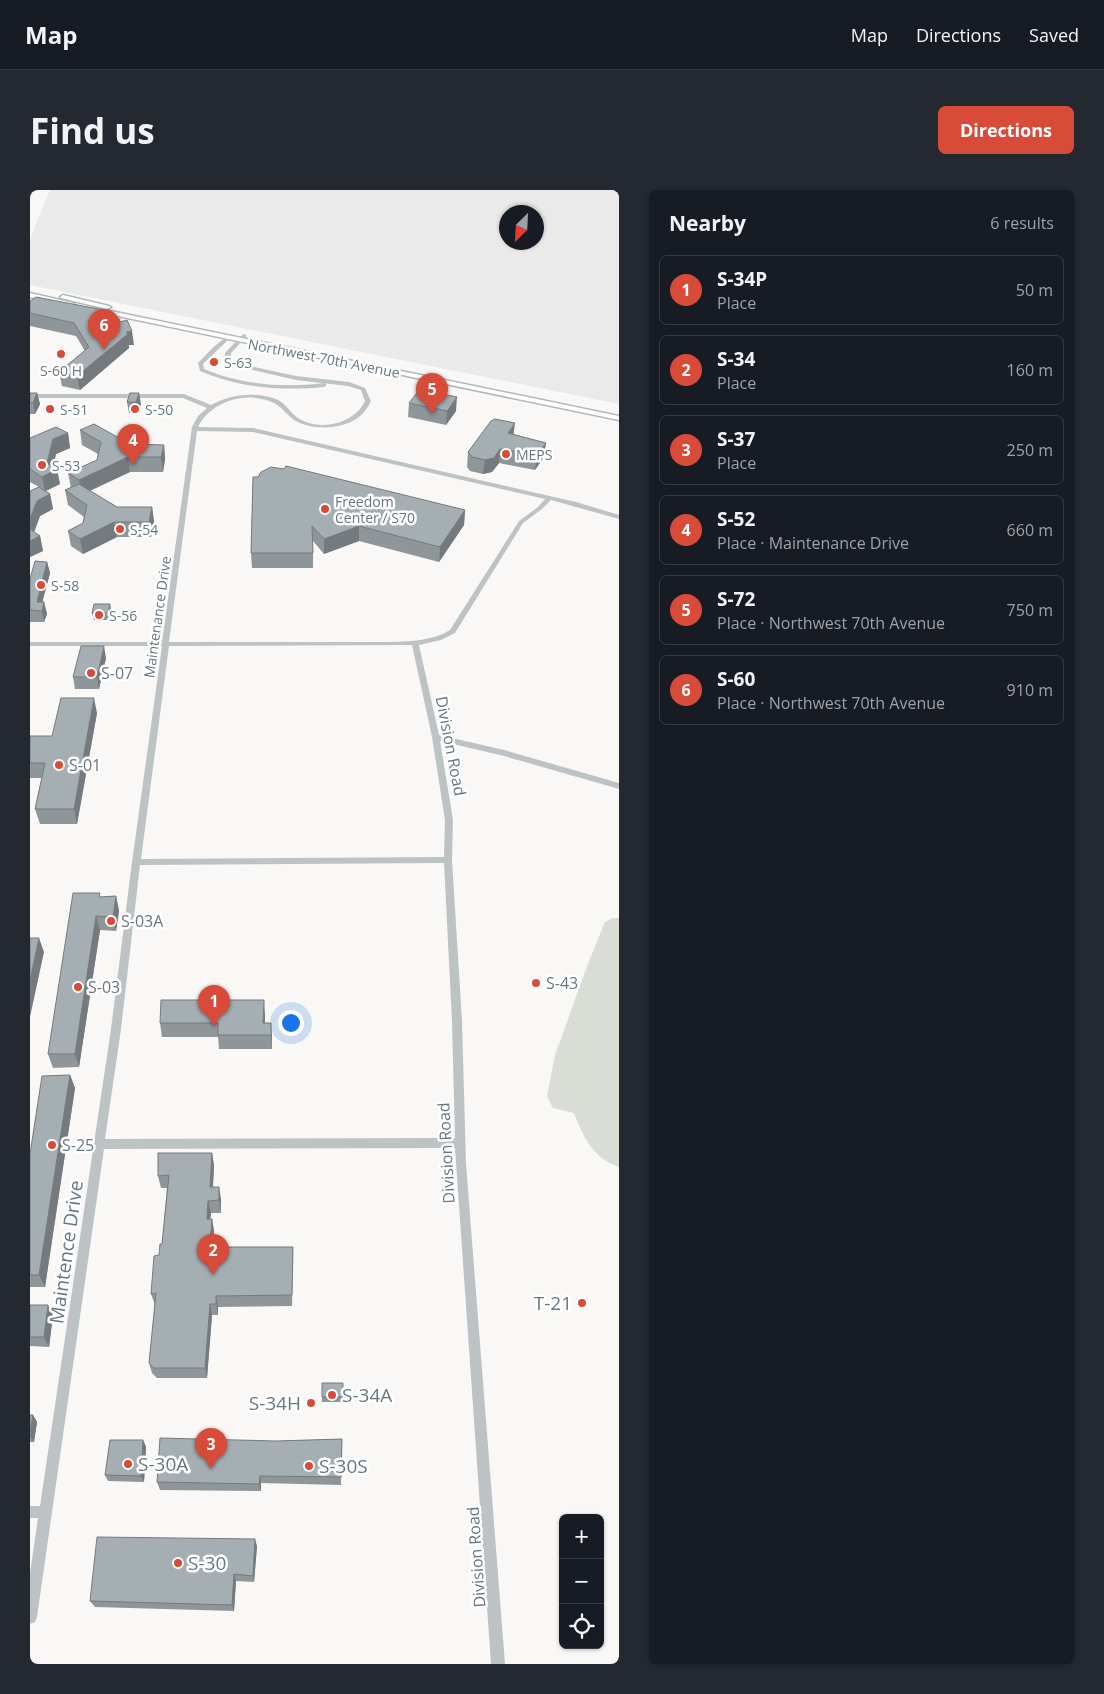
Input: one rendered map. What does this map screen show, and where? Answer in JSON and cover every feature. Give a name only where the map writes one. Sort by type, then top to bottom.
[{"type":"main road","name":"Northwest 70th Avenue","points":[[30,290],[242,339],[619,418]]},
{"type":"main road","name":"Northwest 70th Avenue","points":[[30,295],[228,338],[242,339],[619,412]]},
{"type":"street","points":[[228,338],[200,364],[202,370],[239,381],[283,388],[337,382]]},
{"type":"street","points":[[30,396],[184,396],[210,407],[236,398],[261,397],[282,405],[302,422],[332,425],[357,417],[367,406],[366,393],[349,384],[296,378],[234,364],[228,357],[228,353],[242,339]]},
{"type":"street","name":"Maintenance Drive","points":[[136,862],[195,428],[198,418],[210,407]]},
{"type":"street","points":[[195,428],[253,430],[596,509],[619,517]]},
{"type":"street","points":[[30,644],[415,643],[434,641],[453,632],[521,522],[540,508],[549,498]]},
{"type":"street","name":"Division Road","points":[[415,643],[436,737],[449,820],[448,860],[467,1264],[484,1462],[498,1664]]},
{"type":"street","points":[[436,737],[504,753],[619,786]]},
{"type":"street","points":[[136,862],[448,860]]},
{"type":"street","name":"Maintence Drive","points":[[30,1617],[116,1029],[136,862]]},
{"type":"street","points":[[99,1144],[460,1143]]},
{"type":"street","points":[[30,1512],[44,1512]]},
{"type":"shaded area","points":[[50,190],[619,190],[619,404],[30,285],[30,239]]},
{"type":"shaded area","points":[[613,918],[619,918],[619,1167],[603,1159],[590,1146],[574,1113],[553,1108],[547,1096],[555,1055],[589,961],[605,922]]},
{"type":"building","points":[[36,297],[109,311],[115,320],[119,319],[120,322],[127,320],[132,331],[126,332],[128,334],[77,376],[59,372],[89,347],[74,323],[30,313],[30,301]]},
{"type":"building","points":[[420,389],[457,397],[447,411],[409,403]]},
{"type":"building","points":[[30,393],[37,393],[33,403],[30,403]]},
{"type":"building","points":[[130,393],[139,393],[136,402],[127,402]]},
{"type":"building","points":[[495,419],[515,423],[508,433],[546,443],[537,455],[500,449],[494,458],[485,460],[472,457],[468,452],[491,421]]},
{"type":"building","points":[[94,424],[130,444],[164,445],[161,457],[128,457],[79,480],[68,473],[97,460],[101,442],[80,430]]},
{"type":"building","points":[[56,427],[68,433],[53,439],[47,463],[57,469],[42,477],[30,469],[30,438]]},
{"type":"building","name":"Freedom Center / S70","points":[[286,466],[465,510],[440,547],[359,526],[324,539],[312,526],[313,553],[251,553],[253,477],[258,477],[261,472],[271,467],[284,469]]},
{"type":"building","points":[[79,484],[117,507],[152,507],[149,522],[114,522],[80,539],[68,531],[83,523],[87,505],[65,490]]},
{"type":"building","points":[[39,487],[50,494],[37,501],[30,519],[30,491]]},
{"type":"building","points":[[30,529],[40,536],[30,541]]},
{"type":"building","points":[[35,561],[47,562],[37,602],[44,602],[42,611],[30,610],[30,579]]},
{"type":"building","points":[[94,604],[110,604],[108,613],[92,613]]},
{"type":"building","points":[[81,646],[104,646],[97,677],[73,677]]},
{"type":"building","name":"S-01","points":[[61,698],[94,698],[74,809],[35,809],[45,763],[30,763],[30,736],[52,736]]},
{"type":"building","name":"S-03","points":[[73,893],[100,893],[99,897],[116,896],[113,917],[96,916],[75,1054],[48,1054]]},
{"type":"building","points":[[30,938],[39,938],[30,980]]},
{"type":"building","points":[[161,1000],[264,1000],[263,1023],[271,1023],[271,1035],[218,1035],[218,1023],[160,1023]]},
{"type":"building","name":"S-25","points":[[70,1075],[39,1275],[30,1275],[30,1154],[42,1076]]},
{"type":"building","points":[[158,1153],[212,1153],[210,1187],[219,1187],[219,1200],[208,1201],[207,1219],[212,1219],[210,1243],[218,1243],[218,1247],[293,1247],[292,1295],[216,1296],[216,1304],[210,1304],[205,1368],[154,1368],[149,1363],[156,1293],[151,1294],[154,1256],[159,1255],[160,1244],[162,1244],[169,1175],[158,1176]]},
{"type":"building","points":[[30,1305],[48,1305],[44,1337],[30,1337]]},
{"type":"building","name":"S-34A","points":[[322,1383],[343,1383],[343,1397],[322,1397]]},
{"type":"building","points":[[30,1415],[33,1415],[30,1433]]},
{"type":"building","points":[[160,1438],[276,1441],[342,1439],[341,1477],[260,1476],[259,1484],[157,1482]]},
{"type":"building","name":"S-30A","points":[[110,1440],[143,1440],[141,1476],[105,1475]]},
{"type":"building","name":"S-30","points":[[97,1537],[255,1539],[253,1576],[234,1574],[232,1605],[90,1601]]},
{"type":"place","name":"S-60","points":[[104,350]]},
{"type":"place","name":"S-60 H","points":[[61,354]]},
{"type":"place","name":"S-63","points":[[214,362]]},
{"type":"place","name":"S-51","points":[[50,409]]},
{"type":"place","name":"S-50","points":[[135,409]]},
{"type":"place","name":"S-72","points":[[432,414]]},
{"type":"place","name":"MEPS","points":[[506,454]]},
{"type":"place","name":"S-53","points":[[42,465]]},
{"type":"place","name":"S-52","points":[[133,465]]},
{"type":"place","name":"Freedom Center / S70","points":[[325,509]]},
{"type":"place","name":"S-54","points":[[120,529]]},
{"type":"place","name":"S-58","points":[[41,585]]},
{"type":"place","name":"S-56","points":[[99,615]]},
{"type":"place","name":"S-07","points":[[91,673]]},
{"type":"place","name":"S-01","points":[[59,765]]},
{"type":"place","name":"S-03A","points":[[111,921]]},
{"type":"place","name":"S-43","points":[[536,983]]},
{"type":"place","name":"S-03","points":[[78,987]]},
{"type":"place","name":"S-34P","points":[[214,1026]]},
{"type":"place","name":"S-25","points":[[52,1145]]},
{"type":"place","name":"S-34","points":[[213,1275]]},
{"type":"place","name":"T-21","points":[[582,1303]]},
{"type":"place","name":"S-34A","points":[[332,1395]]},
{"type":"place","name":"S-34H","points":[[311,1403]]},
{"type":"place","name":"S-30A","points":[[128,1464]]},
{"type":"place","name":"S-30S","points":[[309,1466]]},
{"type":"place","name":"S-37","points":[[211,1469]]},
{"type":"place","name":"S-30","points":[[178,1563]]}]
